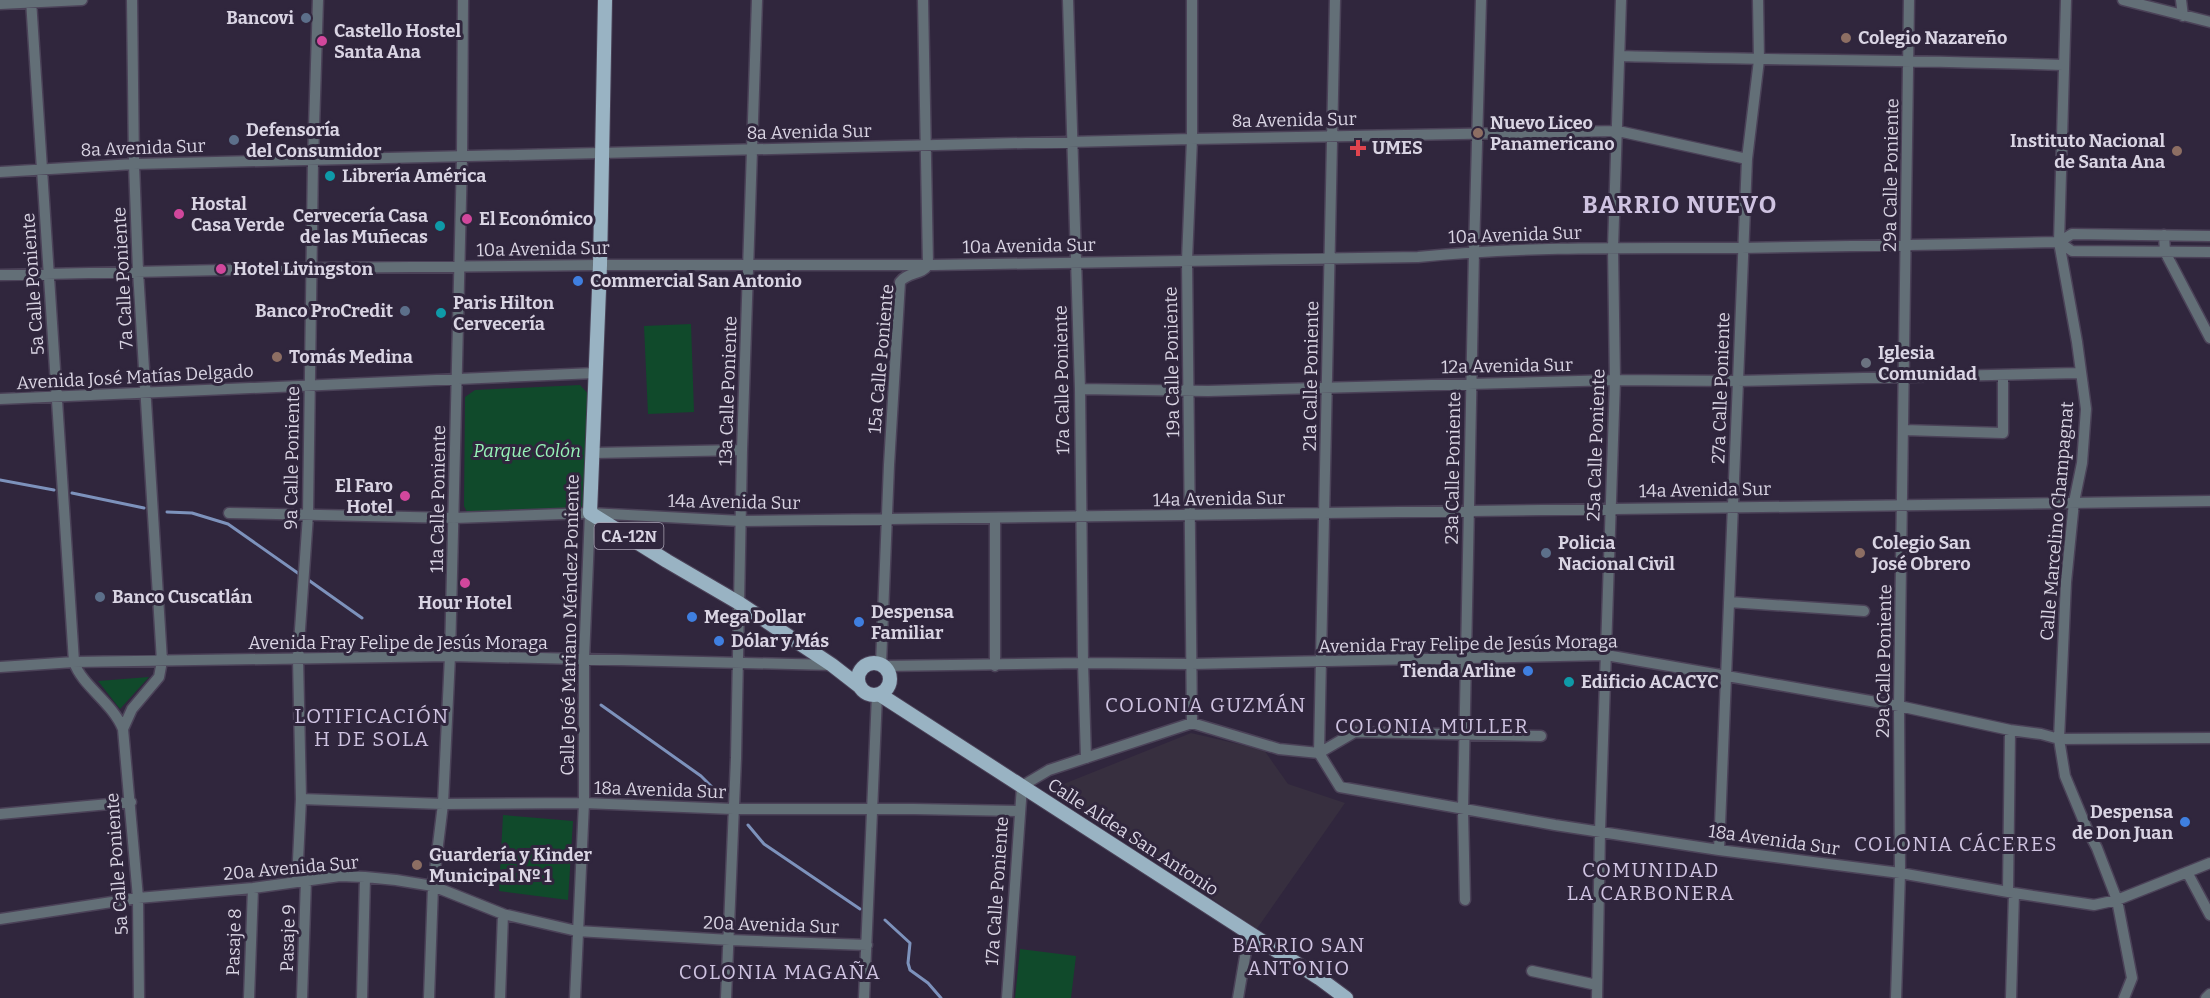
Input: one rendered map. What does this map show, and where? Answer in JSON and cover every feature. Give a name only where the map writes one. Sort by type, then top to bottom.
[{"type":"main road","name":"Calle José Mariano Méndez Poniente","points":[[590,513],[600,265],[605,0]]},
{"type":"main road","name":"CA-12N","points":[[590,513],[739,603]]},
{"type":"main road","points":[[739,603],[832,665],[859,686]]},
{"type":"main road","points":[[832,665],[866,664],[885,679]]},
{"type":"main road","points":[[859,686],[859,671],[866,664]]},
{"type":"main road","name":"Calle Aldea San Antonio","points":[[859,686],[866,693],[885,679],[899,707],[1319,978],[1346,998]]},
{"type":"street","points":[[0,4],[82,0]]},
{"type":"street","name":"7a Calle Poniente","points":[[132,0],[138,271],[162,661]]},
{"type":"street","name":"9a Calle Poniente","points":[[302,881],[298,658],[308,515],[313,160],[318,0]]},
{"type":"street","name":"11a Calle Poniente","points":[[429,998],[433,886],[442,804],[450,656],[462,157],[463,0]]},
{"type":"street","name":"13a Calle Poniente","points":[[726,998],[730,940],[742,450],[757,0]]},
{"type":"street","points":[[922,0],[928,265]]},
{"type":"street","name":"17a Calle Poniente","points":[[1068,0],[1080,389],[1086,758]]},
{"type":"street","name":"19a Calle Poniente","points":[[1192,0],[1192,139],[1187,260],[1192,723]]},
{"type":"street","name":"21a Calle Poniente","points":[[1319,753],[1335,0]]},
{"type":"street","name":"23a Calle Poniente","points":[[1465,900],[1463,810],[1481,0]]},
{"type":"street","name":"25a Calle Poniente","points":[[1597,998],[1600,831],[1615,380],[1613,248],[1621,56],[1621,0]]},
{"type":"street","name":"27a Calle Poniente","points":[[1719,850],[1747,159],[1759,60],[1758,0]]},
{"type":"street","name":"29a Calle Poniente","points":[[1896,998],[1900,873],[1899,706],[1909,0]]},
{"type":"street","name":"Calle Marcelino Champagnat","points":[[2066,0],[2059,242],[2077,342],[2079,373],[2085,394],[2086,423],[2082,463],[2074,502],[2066,582],[2059,739],[2068,784],[2097,848],[2117,900],[2132,978],[2124,998]]},
{"type":"street","points":[[2124,0],[2210,22]]},
{"type":"street","points":[[2181,0],[2183,16]]},
{"type":"street","name":"5a Calle Poniente","points":[[31,1],[74,662],[77,672],[113,710],[123,729],[138,898],[139,998]]},
{"type":"street","points":[[1621,56],[1759,60],[1909,60],[2063,65]]},
{"type":"street","name":"8a Avenida Sur","points":[[0,172],[134,164],[1618,131],[1747,159]]},
{"type":"street","points":[[2210,236],[2072,234],[2059,242],[2072,252],[2210,252]]},
{"type":"street","points":[[2164,235],[2165,252],[2210,338]]},
{"type":"street","name":"10a Avenida Sur","points":[[0,275],[313,268],[928,265],[1418,257],[1474,251],[1613,248],[2059,242]]},
{"type":"street","name":"15a Calle Poniente","points":[[864,998],[871,809],[885,679],[888,519],[900,282],[904,276],[925,270],[928,265]]},
{"type":"street","name":"Avenida José Matías Delgado","points":[[0,399],[595,373]]},
{"type":"street","name":"12a Avenida Sur","points":[[1080,389],[1327,388],[1615,380],[1737,381],[2079,373]]},
{"type":"street","points":[[1904,430],[2003,433],[2003,375]]},
{"type":"street","points":[[593,453],[742,450]]},
{"type":"street","name":"14a Avenida Sur","points":[[229,513],[454,518],[590,513],[741,522],[2074,502],[2210,497]]},
{"type":"street","name":"Calle José Mariano Méndez Poniente","points":[[575,998],[584,803],[584,659],[590,513]]},
{"type":"street","points":[[995,518],[996,666]]},
{"type":"street","points":[[1729,602],[1864,611]]},
{"type":"street","name":"Avenida Fray Felipe de Jesús Moraga","points":[[885,679],[996,666],[1083,663],[1191,664],[1606,655],[1899,706],[2059,739],[2210,738]]},
{"type":"street","name":"Avenida Fray Felipe de Jesús Moraga","points":[[0,667],[74,662],[450,656],[832,665]]},
{"type":"street","points":[[123,729],[132,709],[159,677],[162,661]]},
{"type":"street","points":[[1022,786],[1049,770],[1192,723],[1279,749],[1319,753],[1355,732],[1541,736]]},
{"type":"street","points":[[2010,730],[2011,998]]},
{"type":"street","name":"18a Avenida Sur","points":[[1319,753],[1340,787],[1463,810],[1719,850],[1900,873],[2094,905],[2117,900],[2210,863]]},
{"type":"street","name":"17a Calle Poniente","points":[[1007,998],[1022,786]]},
{"type":"street","name":"18a Avenida Sur","points":[[301,799],[442,804],[584,803],[733,809],[1019,811]]},
{"type":"street","points":[[0,814],[131,802]]},
{"type":"street","points":[[2187,872],[2210,915]]},
{"type":"street","name":"20a Avenida Sur","points":[[0,919],[138,898],[253,888],[340,876],[396,880],[433,886],[503,914],[577,931],[867,945]]},
{"type":"street","points":[[362,998],[365,877]]},
{"type":"street","name":"Pasaje 9","points":[[302,881],[302,998]]},
{"type":"street","name":"Pasaje 8","points":[[249,998],[253,888]]},
{"type":"street","points":[[500,998],[503,914]]},
{"type":"street","points":[[1238,998],[1249,933]]},
{"type":"street","points":[[1532,972],[1597,985]]},
{"type":"street","points":[[2206,998],[2210,994]]},
{"type":"shaded area","points":[[1191,733],[1264,750],[1288,784],[1345,803],[1256,930],[1056,787]]},
{"type":"green space","points":[[691,324],[694,412],[648,414],[644,326]]},
{"type":"green space","name":"Parque Colón","points":[[580,385],[591,397],[588,507],[579,514],[468,514],[464,506],[465,397],[475,390]]},
{"type":"green space","points":[[149,677],[120,709],[98,681]]},
{"type":"green space","points":[[503,815],[573,821],[568,900],[499,891]]},
{"type":"green space","points":[[1020,949],[1076,956],[1071,998],[1015,998]]},
{"type":"waterway","points":[[0,480],[54,490]]},
{"type":"waterway","points":[[72,493],[144,508]]},
{"type":"waterway","points":[[167,512],[192,513],[228,524],[302,576]]},
{"type":"waterway","points":[[307,579],[362,618]]},
{"type":"waterway","points":[[601,705],[701,776],[724,799]]},
{"type":"waterway","points":[[748,825],[764,844],[860,909]]},
{"type":"waterway","points":[[885,920],[910,943],[908,963],[910,970],[928,983],[941,998]]},
{"type":"place","name":"Bancovi","points":[[306,18]]},
{"type":"place","name":"Colegio Nazareño","points":[[1846,38]]},
{"type":"place","name":"Castello Hostel Santa Ana","points":[[322,41]]},
{"type":"place","name":"Nuevo Liceo Panamericano","points":[[1478,133]]},
{"type":"place","name":"Defensoría del Consumidor","points":[[234,140]]},
{"type":"place","name":"UMES","points":[[1358,148]]},
{"type":"place","name":"Instituto Nacional de Santa Ana","points":[[2177,151]]},
{"type":"place","name":"Librería América","points":[[330,176]]},
{"type":"place","name":"Hostal Casa Verde","points":[[179,214]]},
{"type":"place","name":"El Económico","points":[[467,219]]},
{"type":"place","name":"Cervecería Casa de las Muñecas","points":[[440,226]]},
{"type":"place","name":"Hotel Livingston","points":[[221,269]]},
{"type":"place","name":"Commercial San Antonio","points":[[578,281]]},
{"type":"place","name":"Banco ProCredit","points":[[405,311]]},
{"type":"place","name":"Paris Hilton Cervecería","points":[[441,313]]},
{"type":"place","name":"Tomás Medina","points":[[277,357]]},
{"type":"place","name":"Iglesia Comunidad","points":[[1866,363]]},
{"type":"place","name":"El Faro Hotel","points":[[405,496]]},
{"type":"place","name":"Policia Nacional Civil","points":[[1546,553]]},
{"type":"place","name":"Colegio San José Obrero","points":[[1860,553]]},
{"type":"place","name":"Hour Hotel","points":[[465,583]]},
{"type":"place","name":"Banco Cuscatlán","points":[[100,597]]},
{"type":"place","name":"Mega Dollar","points":[[692,617]]},
{"type":"place","name":"Despensa Familiar","points":[[859,622]]},
{"type":"place","name":"Dólar y Más","points":[[719,641]]},
{"type":"place","name":"Tienda Arline","points":[[1528,671]]},
{"type":"place","name":"Edificio ACACYC","points":[[1569,682]]},
{"type":"place","name":"Despensa de Don Juan","points":[[2185,822]]},
{"type":"place","name":"Guardería y Kinder Municipal Nº 1","points":[[417,865]]},
{"type":"district","name":"BARRIO NUEVO","points":[[1680,205]]},
{"type":"district","name":"COLONIA GUZMÁN","points":[[1206,705]]},
{"type":"district","name":"COLONIA MULLER","points":[[1432,726]]},
{"type":"district","name":"LOTIFICACIÓN H DE SOLA","points":[[372,728]]},
{"type":"district","name":"COLONIA CÁCERES","points":[[1956,844]]},
{"type":"district","name":"COMUNIDAD LA CARBONERA","points":[[1651,882]]},
{"type":"district","name":"BARRIO SAN ANTONIO","points":[[1299,956]]},
{"type":"district","name":"COLONIA MAGAÑA","points":[[780,972]]}]
